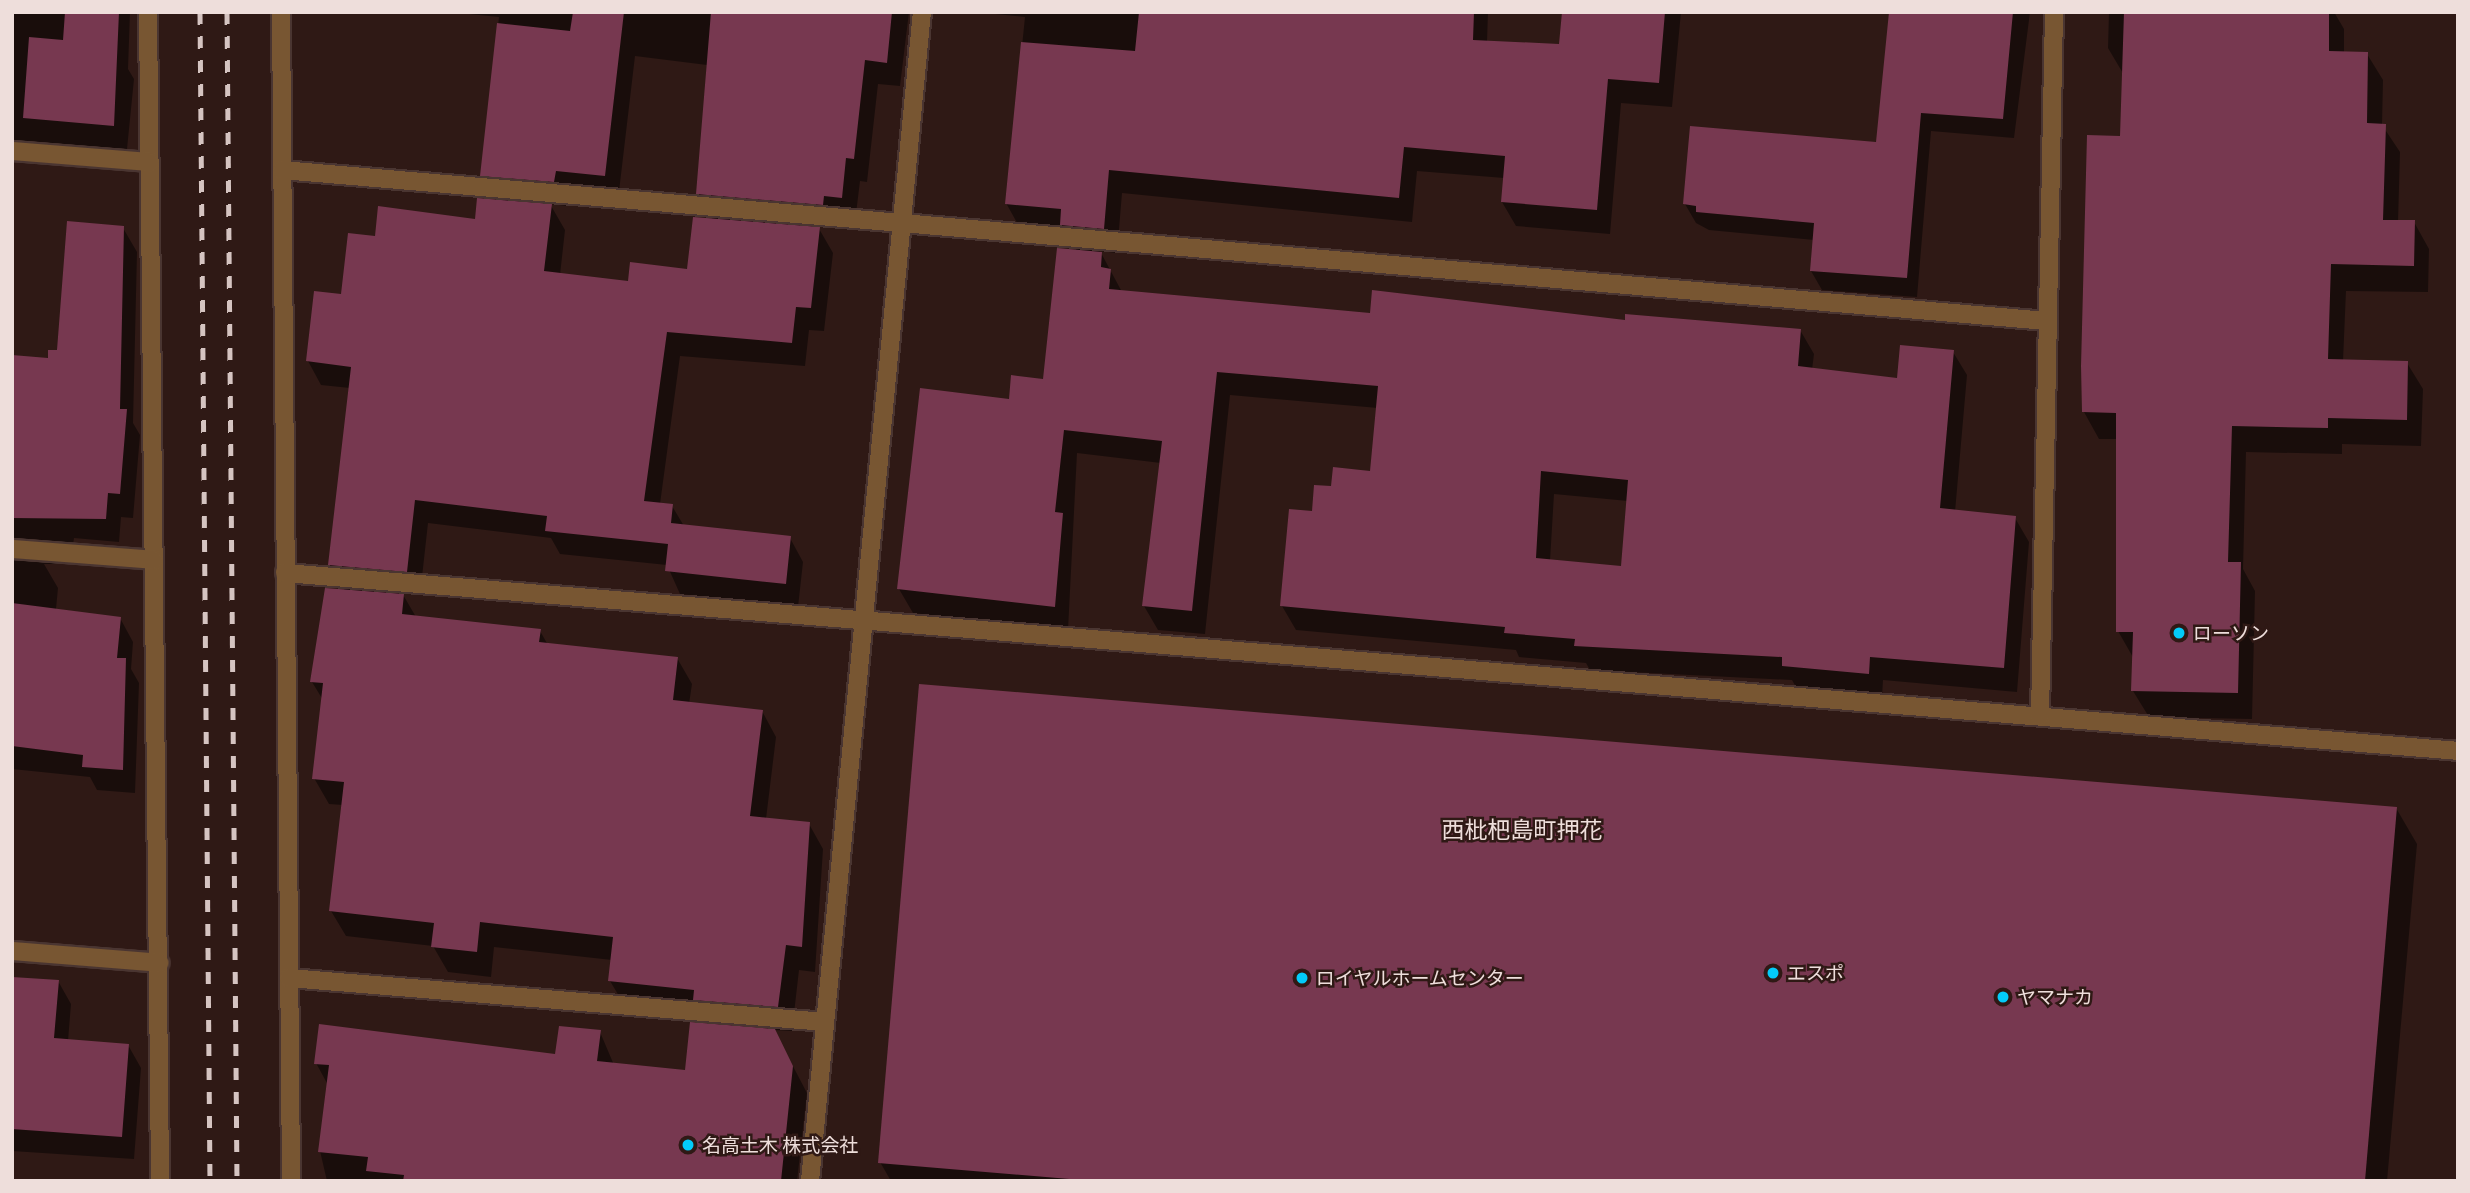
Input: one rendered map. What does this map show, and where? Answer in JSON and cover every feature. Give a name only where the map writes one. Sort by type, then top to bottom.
[{"type":"street","points":[[148,12],[160,963],[160,1181]]},
{"type":"street","points":[[281,12],[290,1181]]},
{"type":"street","points":[[810,1181],[922,12]]},
{"type":"street","points":[[2040,716],[2054,12]]},
{"type":"street","points":[[12,151],[150,162]]},
{"type":"street","points":[[282,170],[2048,321]]},
{"type":"street","points":[[12,549],[154,560]]},
{"type":"street","points":[[285,572],[2458,751]]},
{"type":"street","points":[[12,951],[160,963]]},
{"type":"street","points":[[289,978],[825,1023]]},
{"type":"building","points":[[65,12],[119,12],[114,126],[23,118],[29,37],[63,40]]},
{"type":"building","points":[[573,12],[624,12],[605,176],[556,171],[554,182],[480,176],[497,23],[570,31]]},
{"type":"building","points":[[711,12],[892,12],[887,63],[865,60],[854,159],[846,158],[842,198],[824,196],[823,205],[696,194]]},
{"type":"building","points":[[1139,12],[1474,12],[1473,40],[1559,44],[1562,12],[1665,12],[1659,83],[1608,79],[1597,210],[1501,202],[1505,156],[1404,147],[1399,198],[1109,170],[1104,229],[1060,225],[1061,209],[1005,204],[1021,42],[1135,51]]},
{"type":"building","points":[[1889,12],[2013,12],[2003,119],[1921,113],[1907,278],[1810,271],[1814,223],[1696,212],[1696,206],[1683,204],[1690,126],[1876,142]]},
{"type":"building","points":[[2124,12],[2329,12],[2329,51],[2368,52],[2367,123],[2386,124],[2383,220],[2415,220],[2414,266],[2331,264],[2328,359],[2408,361],[2407,420],[2328,418],[2328,428],[2232,426],[2228,562],[2241,562],[2238,693],[2131,691],[2133,632],[2116,632],[2116,413],[2082,412],[2081,366],[2087,135],[2120,136]]},
{"type":"building","points":[[477,198],[552,204],[544,271],[628,281],[630,262],[687,269],[693,217],[820,227],[811,308],[796,307],[792,343],[667,332],[644,501],[673,504],[671,523],[791,536],[786,584],[665,571],[668,544],[545,531],[547,516],[415,500],[407,572],[328,565],[351,367],[306,361],[314,291],[341,294],[348,233],[375,236],[378,206],[475,219]]},
{"type":"building","points":[[67,221],[124,226],[120,409],[127,409],[120,494],[108,493],[106,519],[12,518],[12,355],[48,358],[48,350],[57,350]]},
{"type":"building","points":[[1057,248],[1102,252],[1101,267],[1111,269],[1109,289],[1370,313],[1372,290],[1625,320],[1625,314],[1801,329],[1798,366],[1897,378],[1900,345],[1954,350],[1940,508],[2016,516],[2004,668],[1870,657],[1869,674],[1782,666],[1782,657],[1574,646],[1575,639],[1504,633],[1505,627],[1280,606],[1289,509],[1312,511],[1314,485],[1331,486],[1333,467],[1370,471],[1378,386],[1217,372],[1192,611],[1142,606],[1162,441],[1064,430],[1055,512],[1063,513],[1055,607],[897,589],[920,388],[1009,399],[1011,375],[1043,379]],"holes":[[[1541,471],[1628,480],[1621,566],[1536,558]]]},
{"type":"building","points":[[325,588],[404,594],[402,614],[541,629],[539,642],[678,657],[673,700],[763,710],[750,816],[810,822],[802,947],[786,945],[778,1007],[693,1000],[694,990],[608,981],[613,937],[480,922],[477,952],[431,947],[434,923],[329,911],[344,782],[312,779],[323,683],[310,682]]},
{"type":"building","points":[[12,603],[121,617],[117,658],[126,658],[123,770],[82,767],[83,755],[12,746]]},
{"type":"building","points":[[919,684],[2397,807],[2365,1181],[1093,1181],[878,1163]]},
{"type":"building","points":[[12,977],[59,980],[54,1038],[129,1044],[122,1137],[12,1129]]},
{"type":"building","points":[[690,1022],[775,1029],[793,1066],[781,1181],[403,1181],[404,1175],[366,1171],[368,1157],[318,1152],[329,1065],[314,1064],[319,1024],[555,1054],[559,1026],[601,1030],[597,1061],[685,1070]]},
{"type":"railway","points":[[200,12],[210,1181]]},
{"type":"railway","points":[[227,12],[237,1181]]},
{"type":"place","name":"ローソン","points":[[2179,633]]},
{"type":"place","name":"エスポ","points":[[1773,973]]},
{"type":"place","name":"ロイヤルホームセンター","points":[[1302,978]]},
{"type":"place","name":"ヤマナカ","points":[[2003,997]]},
{"type":"place","name":"名高土木 株式会社","points":[[688,1145]]},
{"type":"district","name":"西枇杷島町押花","points":[[1522,829]]}]
